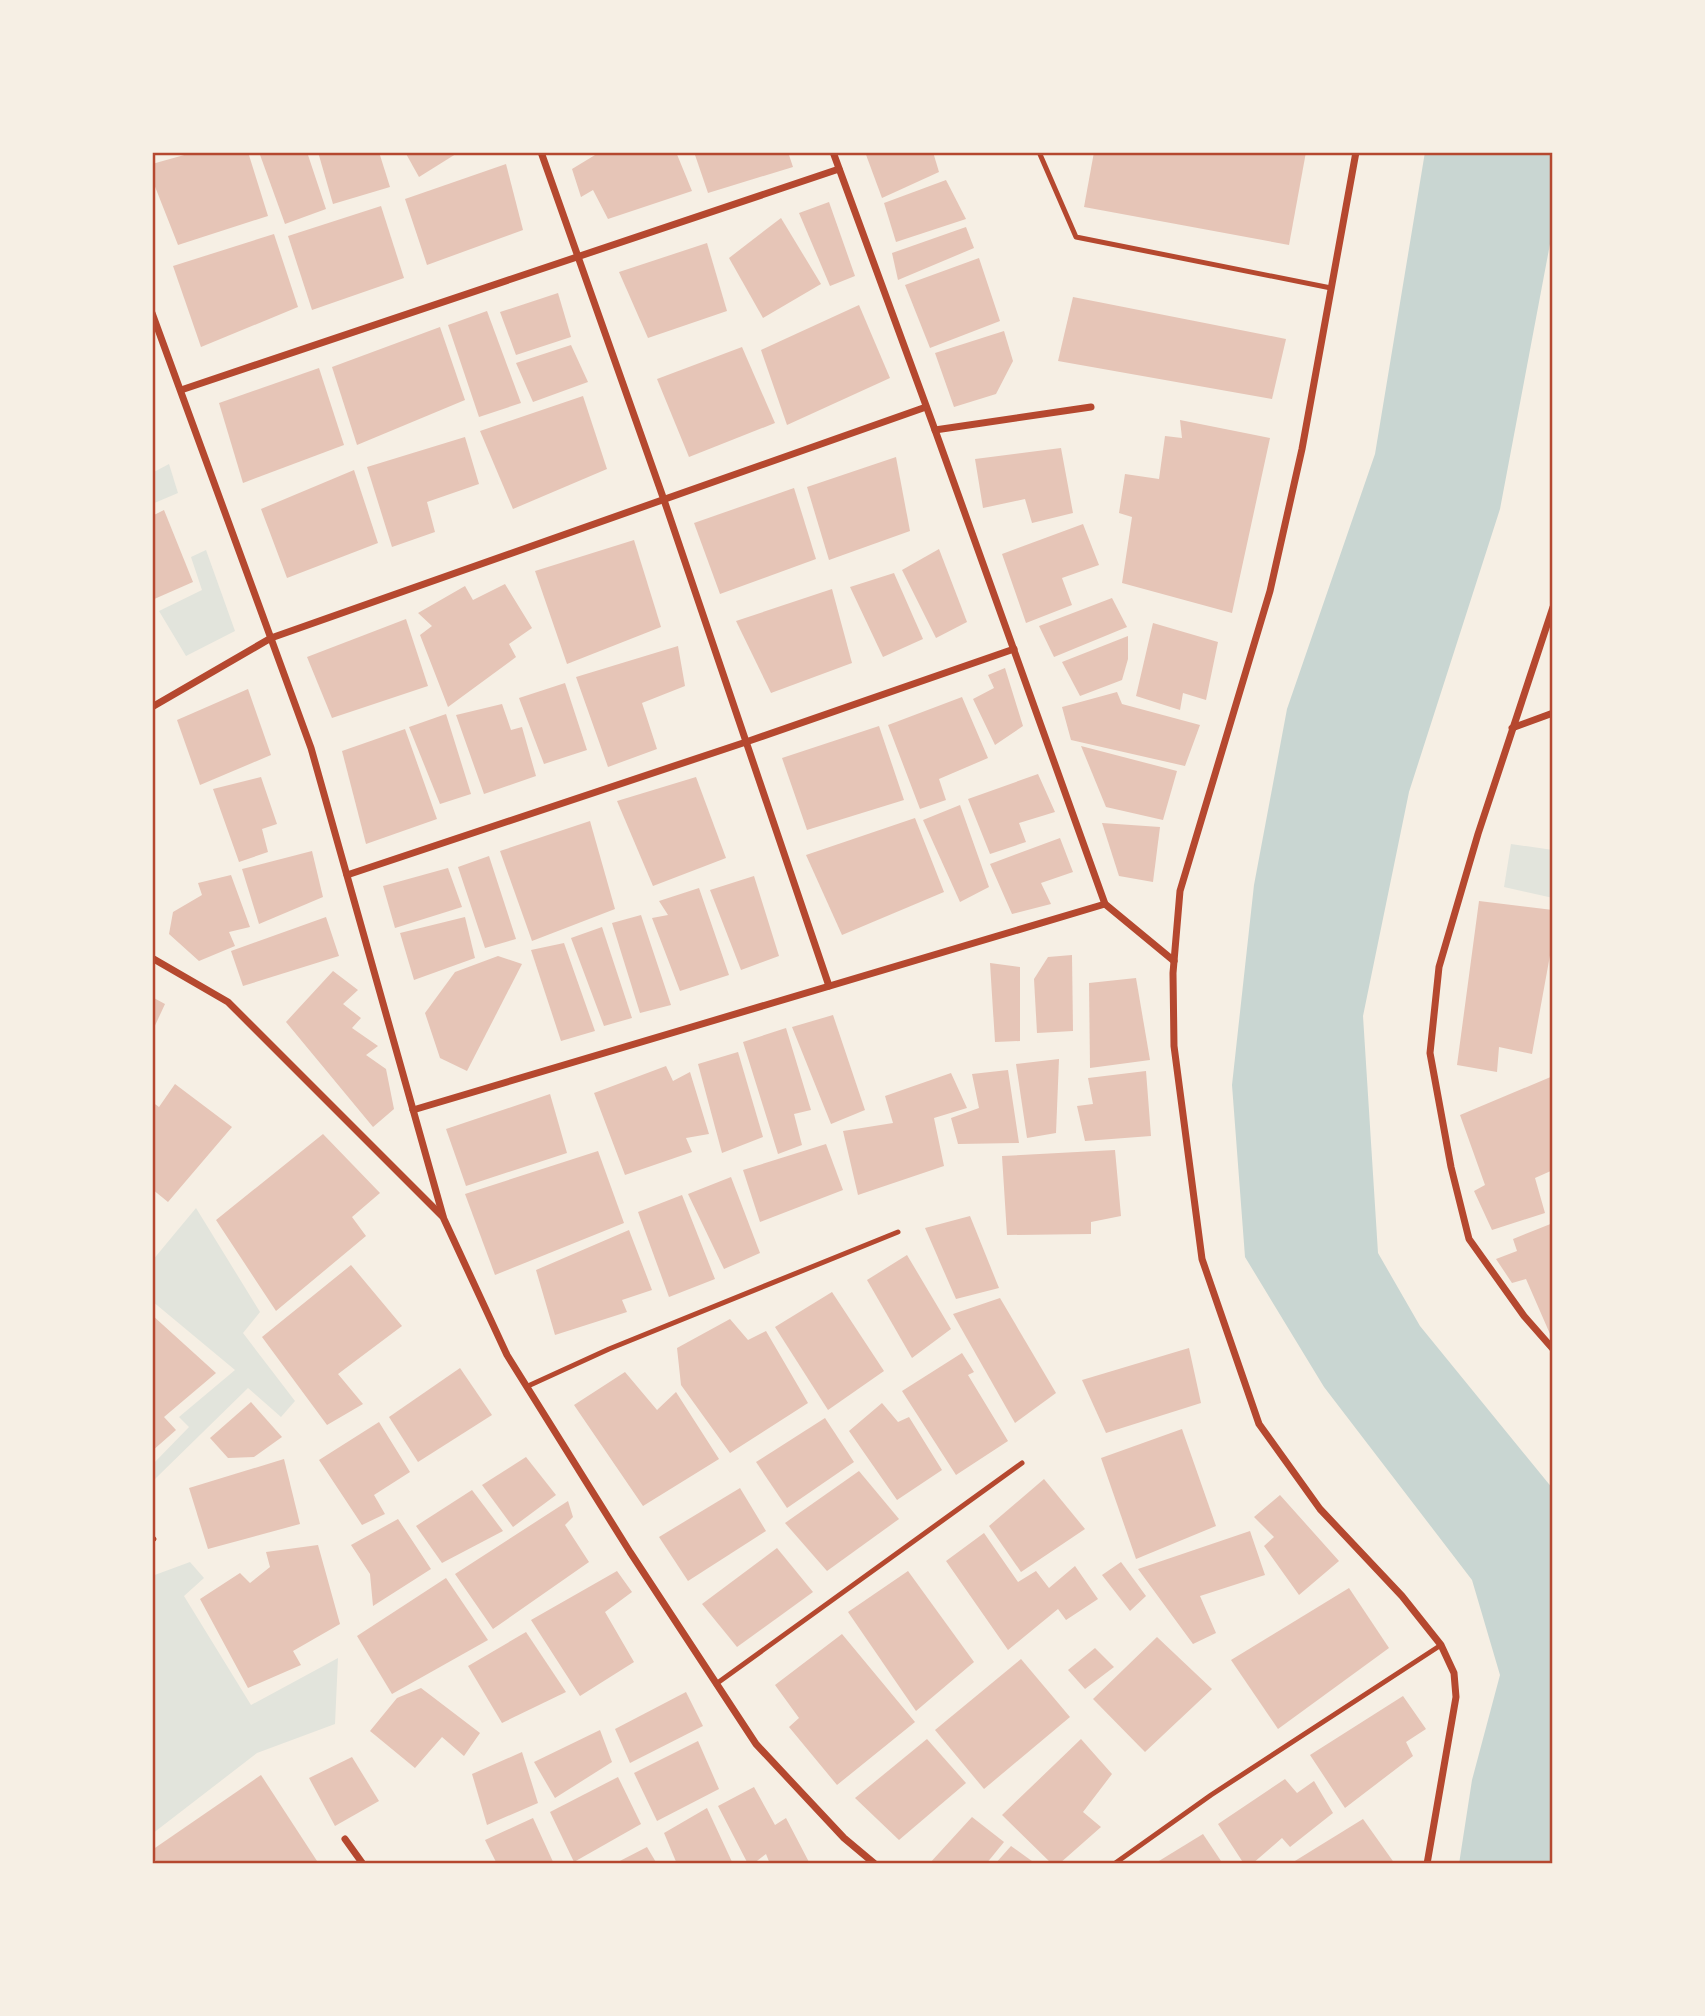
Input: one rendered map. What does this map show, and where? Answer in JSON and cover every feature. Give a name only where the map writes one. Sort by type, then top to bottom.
[{"type":"street","points":[[541,152],[664,500],[829,986]]},
{"type":"street","points":[[833,152],[1105,904],[1174,961]]},
{"type":"street","points":[[1356,152],[1302,449],[1270,591],[1180,891],[1174,961],[1174,1046],[1202,1259],[1259,1423],[1320,1509],[1402,1596],[1441,1645],[1454,1673],[1456,1696],[1427,1864]]},
{"type":"street","points":[[181,390],[839,169]]},
{"type":"street","points":[[152,313],[312,748],[443,1217],[507,1355],[630,1552],[756,1744],[844,1838],[875,1864]]},
{"type":"street","points":[[152,707],[271,638],[926,407]]},
{"type":"street","points":[[935,429],[1091,407]]},
{"type":"street","points":[[1553,607],[1512,728],[1439,967],[1430,1053],[1451,1167],[1469,1239],[1524,1316],[1553,1349]]},
{"type":"street","points":[[347,875],[1014,649]]},
{"type":"street","points":[[1512,728],[1553,713]]},
{"type":"street","points":[[413,1110],[1105,904]]},
{"type":"street","points":[[152,958],[228,1002],[443,1217]]},
{"type":"street","points":[[345,1839],[362,1864]]},
{"type":"lane","points":[[1039,152],[1076,237],[1331,288]]},
{"type":"lane","points":[[528,1386],[609,1349],[898,1232]]},
{"type":"lane","points":[[716,1684],[1022,1464]]},
{"type":"lane","points":[[1114,1864],[1211,1795],[1441,1645]]},
{"type":"shaded area","points":[[1425,152],[1553,152],[1553,228],[1500,509],[1409,792],[1363,1016],[1378,1253],[1420,1326],[1553,1489],[1553,1864],[1459,1864],[1472,1780],[1500,1675],[1472,1580],[1324,1387],[1245,1257],[1232,1085],[1254,885],[1287,709],[1375,454]]},
{"type":"shaded area","points":[[169,464],[178,493],[152,504],[152,473]]},
{"type":"shaded area","points":[[206,550],[235,631],[186,656],[159,611],[202,590],[191,557]]},
{"type":"shaded area","points":[[1511,844],[1553,850],[1553,898],[1504,887]]},
{"type":"shaded area","points":[[196,1208],[260,1312],[243,1333],[295,1401],[281,1417],[248,1388],[155,1479],[152,1478],[152,1465],[189,1427],[179,1417],[235,1370],[152,1301],[152,1261]]},
{"type":"shaded area","points":[[190,1562],[204,1578],[184,1596],[251,1705],[338,1658],[335,1724],[257,1753],[152,1834],[152,1576]]},
{"type":"building","points":[[195,152],[248,152],[268,216],[178,245],[152,179],[152,164]]},
{"type":"building","points":[[259,152],[307,152],[326,209],[285,224]]},
{"type":"building","points":[[318,152],[379,152],[390,187],[333,204]]},
{"type":"building","points":[[405,152],[459,152],[419,177]]},
{"type":"building","points":[[600,152],[676,152],[692,191],[608,219],[593,190],[581,197],[572,169]]},
{"type":"building","points":[[694,152],[788,152],[793,167],[708,193]]},
{"type":"building","points":[[865,152],[933,152],[939,172],[882,198]]},
{"type":"building","points":[[1094,152],[1306,152],[1289,245],[1084,207]]},
{"type":"building","points":[[506,164],[523,230],[427,265],[405,199]]},
{"type":"building","points":[[946,180],[966,219],[896,242],[884,203]]},
{"type":"building","points":[[829,202],[855,276],[830,286],[799,213]]},
{"type":"building","points":[[381,206],[404,278],[312,310],[288,236]]},
{"type":"building","points":[[781,218],[821,284],[763,318],[729,258]]},
{"type":"building","points":[[966,227],[974,248],[898,280],[892,253]]},
{"type":"building","points":[[274,234],[298,307],[201,347],[173,266]]},
{"type":"building","points":[[707,243],[727,311],[648,338],[619,272]]},
{"type":"building","points":[[979,258],[1000,321],[930,348],[905,285]]},
{"type":"building","points":[[558,293],[571,337],[516,355],[500,312]]},
{"type":"building","points":[[1073,297],[1286,339],[1272,399],[1058,361]]},
{"type":"building","points":[[859,305],[890,378],[787,425],[761,350]]},
{"type":"building","points":[[487,311],[521,403],[479,417],[448,325]]},
{"type":"building","points":[[440,327],[465,400],[357,445],[332,367]]},
{"type":"building","points":[[1004,331],[1013,361],[996,394],[954,407],[935,353]]},
{"type":"building","points":[[571,345],[588,382],[533,402],[516,363]]},
{"type":"building","points":[[742,347],[775,423],[689,457],[657,379]]},
{"type":"building","points":[[319,368],[344,445],[243,483],[219,403]]},
{"type":"building","points":[[583,396],[607,469],[513,509],[480,431]]},
{"type":"building","points":[[1180,420],[1270,438],[1232,613],[1122,583],[1132,517],[1119,513],[1125,474],[1159,479],[1165,436],[1182,438]]},
{"type":"building","points":[[465,437],[479,484],[427,502],[435,532],[392,547],[367,467]]},
{"type":"building","points":[[1061,448],[1073,513],[1032,523],[1025,499],[983,508],[975,459]]},
{"type":"building","points":[[896,457],[910,531],[829,560],[807,487]]},
{"type":"building","points":[[354,470],[378,543],[287,578],[261,509]]},
{"type":"building","points":[[794,488],[816,559],[720,594],[694,523]]},
{"type":"building","points":[[164,510],[193,582],[152,600],[152,516]]},
{"type":"building","points":[[1083,524],[1099,565],[1062,578],[1072,605],[1026,623],[1002,554]]},
{"type":"building","points":[[634,540],[661,627],[567,664],[535,571]]},
{"type":"building","points":[[939,549],[967,622],[936,638],[902,570]]},
{"type":"building","points":[[894,573],[923,639],[883,657],[850,587]]},
{"type":"building","points":[[505,584],[532,628],[509,644],[516,657],[448,707],[420,635],[432,626],[418,613],[465,586],[473,600]]},
{"type":"building","points":[[832,589],[852,663],[771,693],[736,621]]},
{"type":"building","points":[[1112,598],[1127,627],[1054,657],[1039,626]]},
{"type":"building","points":[[406,619],[428,686],[332,718],[307,657]]},
{"type":"building","points":[[1153,623],[1218,642],[1206,700],[1183,693],[1180,710],[1136,696]]},
{"type":"building","points":[[1128,636],[1128,659],[1122,680],[1080,696],[1062,662]]},
{"type":"building","points":[[678,646],[685,686],[642,703],[657,749],[608,767],[576,677]]},
{"type":"building","points":[[1005,668],[1023,726],[995,745],[973,699],[994,688],[988,675]]},
{"type":"building","points":[[565,683],[587,750],[544,764],[519,698]]},
{"type":"building","points":[[248,689],[271,755],[200,785],[177,720]]},
{"type":"building","points":[[1117,692],[1122,704],[1200,725],[1185,766],[1071,740],[1062,707]]},
{"type":"building","points":[[962,697],[988,758],[939,779],[946,800],[920,809],[888,725]]},
{"type":"building","points":[[502,704],[511,730],[522,727],[536,776],[484,794],[456,715]]},
{"type":"building","points":[[446,714],[471,794],[440,804],[409,727]]},
{"type":"building","points":[[879,726],[904,800],[807,830],[782,758]]},
{"type":"building","points":[[405,729],[437,819],[366,844],[342,751]]},
{"type":"building","points":[[1081,746],[1177,771],[1163,820],[1106,807]]},
{"type":"building","points":[[1038,774],[1055,812],[1019,823],[1026,842],[990,854],[968,799]]},
{"type":"building","points":[[261,777],[277,824],[262,829],[268,852],[239,862],[213,789]]},
{"type":"building","points":[[696,777],[726,858],[653,886],[617,801]]},
{"type":"building","points":[[960,805],[989,887],[960,902],[923,820]]},
{"type":"building","points":[[915,818],[944,892],[842,935],[806,855]]},
{"type":"building","points":[[590,821],[615,909],[532,941],[500,851]]},
{"type":"building","points":[[1102,823],[1160,827],[1153,882],[1119,876]]},
{"type":"building","points":[[1060,838],[1073,872],[1041,883],[1051,904],[1012,914],[990,864]]},
{"type":"building","points":[[312,851],[323,897],[259,924],[242,869]]},
{"type":"building","points":[[489,856],[516,939],[485,948],[458,867]]},
{"type":"building","points":[[448,868],[462,907],[395,928],[383,886]]},
{"type":"building","points":[[231,875],[250,927],[229,932],[235,946],[199,961],[169,934],[173,912],[202,895],[198,883]]},
{"type":"building","points":[[754,876],[779,956],[741,970],[710,890]]},
{"type":"building","points":[[699,888],[729,975],[680,991],[652,918],[668,915],[659,901]]},
{"type":"building","points":[[1479,901],[1553,910],[1553,939],[1532,1054],[1499,1047],[1497,1072],[1457,1065]]},
{"type":"building","points":[[641,915],[671,1005],[640,1013],[612,923]]},
{"type":"building","points":[[326,917],[339,956],[243,986],[231,951]]},
{"type":"building","points":[[465,917],[475,958],[414,980],[400,933]]},
{"type":"building","points":[[602,927],[632,1018],[604,1026],[571,938]]},
{"type":"building","points":[[564,943],[595,1031],[561,1041],[531,950]]},
{"type":"building","points":[[1072,955],[1073,1031],[1037,1033],[1034,979],[1048,957]]},
{"type":"building","points":[[498,956],[522,964],[467,1071],[440,1058],[425,1013],[455,972]]},
{"type":"building","points":[[990,963],[1020,967],[1020,1041],[995,1042]]},
{"type":"building","points":[[333,971],[358,990],[343,1004],[361,1018],[352,1028],[378,1046],[366,1055],[386,1069],[394,1109],[373,1127],[286,1022]]},
{"type":"building","points":[[1136,978],[1150,1060],[1090,1068],[1089,983]]},
{"type":"building","points":[[152,997],[165,1004],[152,1032]]},
{"type":"building","points":[[833,1015],[865,1110],[831,1124],[792,1027]]},
{"type":"building","points":[[786,1028],[811,1110],[794,1114],[802,1145],[778,1154],[743,1042]]},
{"type":"building","points":[[738,1052],[763,1137],[722,1153],[698,1064]]},
{"type":"building","points":[[1059,1059],[1056,1133],[1027,1138],[1016,1064]]},
{"type":"building","points":[[666,1066],[673,1081],[690,1072],[709,1134],[686,1138],[692,1152],[625,1175],[594,1093]]},
{"type":"building","points":[[1008,1070],[1019,1143],[958,1144],[951,1118],[979,1108],[972,1074]]},
{"type":"building","points":[[1146,1071],[1151,1136],[1085,1141],[1077,1106],[1093,1104],[1088,1078]]},
{"type":"building","points":[[951,1073],[967,1108],[934,1118],[944,1166],[858,1195],[843,1131],[893,1123],[885,1096]]},
{"type":"building","points":[[1553,1076],[1553,1170],[1535,1178],[1545,1213],[1492,1230],[1474,1191],[1485,1185],[1460,1115]]},
{"type":"building","points":[[175,1084],[232,1127],[168,1202],[152,1189],[152,1102],[159,1107]]},
{"type":"building","points":[[550,1094],[567,1153],[466,1186],[446,1129]]},
{"type":"building","points":[[323,1134],[380,1193],[352,1217],[366,1236],[276,1311],[216,1220]]},
{"type":"building","points":[[826,1144],[843,1190],[760,1222],[743,1170]]},
{"type":"building","points":[[1115,1150],[1121,1216],[1091,1222],[1091,1234],[1007,1235],[1002,1156]]},
{"type":"building","points":[[598,1151],[624,1223],[495,1275],[465,1194]]},
{"type":"building","points":[[731,1177],[760,1253],[724,1269],[688,1194]]},
{"type":"building","points":[[682,1195],[715,1279],[669,1297],[638,1212]]},
{"type":"building","points":[[970,1216],[999,1288],[956,1299],[925,1228]]},
{"type":"building","points":[[1553,1223],[1553,1333],[1550,1334],[1526,1279],[1512,1283],[1496,1259],[1517,1251],[1513,1239]]},
{"type":"building","points":[[629,1230],[652,1290],[622,1300],[627,1312],[555,1335],[536,1270]]},
{"type":"building","points":[[907,1255],[951,1329],[912,1358],[867,1280]]},
{"type":"building","points":[[351,1265],[402,1326],[338,1374],[363,1404],[327,1425],[262,1337]]},
{"type":"building","points":[[832,1292],[884,1371],[828,1410],[775,1327]]},
{"type":"building","points":[[1000,1298],[1056,1393],[1015,1423],[953,1314]]},
{"type":"building","points":[[152,1315],[216,1373],[164,1417],[176,1430],[152,1451]]},
{"type":"building","points":[[730,1319],[748,1340],[766,1331],[808,1403],[730,1453],[681,1385],[677,1348]]},
{"type":"building","points":[[1189,1348],[1201,1403],[1106,1433],[1082,1380]]},
{"type":"building","points":[[962,1353],[974,1372],[968,1375],[1008,1441],[956,1475],[902,1391]]},
{"type":"building","points":[[460,1368],[492,1415],[418,1462],[389,1417]]},
{"type":"building","points":[[625,1372],[657,1410],[676,1392],[719,1459],[643,1506],[574,1405]]},
{"type":"building","points":[[251,1402],[282,1437],[254,1457],[228,1458],[210,1438]]},
{"type":"building","points":[[882,1403],[898,1422],[909,1417],[942,1470],[897,1500],[849,1431]]},
{"type":"building","points":[[825,1418],[854,1462],[787,1508],[756,1462]]},
{"type":"building","points":[[379,1422],[410,1472],[374,1495],[385,1514],[362,1525],[319,1460]]},
{"type":"building","points":[[1182,1429],[1216,1526],[1136,1559],[1101,1458]]},
{"type":"building","points":[[526,1457],[556,1495],[513,1527],[482,1485]]},
{"type":"building","points":[[284,1459],[300,1524],[208,1549],[189,1488]]},
{"type":"building","points":[[859,1471],[899,1519],[827,1571],[785,1523]]},
{"type":"building","points":[[1044,1479],[1085,1529],[1021,1572],[989,1526]]},
{"type":"building","points":[[740,1488],[766,1531],[688,1581],[659,1537]]},
{"type":"building","points":[[472,1490],[503,1531],[442,1563],[416,1526]]},
{"type":"building","points":[[1280,1495],[1339,1561],[1299,1595],[1264,1546],[1274,1537],[1254,1517]]},
{"type":"building","points":[[568,1501],[573,1517],[565,1525],[589,1562],[493,1629],[455,1574]]},
{"type":"building","points":[[398,1519],[431,1569],[373,1606],[370,1574],[351,1545]]},
{"type":"building","points":[[1250,1531],[1265,1575],[1200,1596],[1216,1633],[1193,1644],[1138,1569]]},
{"type":"building","points":[[984,1533],[1018,1582],[1036,1571],[1049,1588],[1075,1566],[1098,1599],[1066,1620],[1058,1609],[1008,1650],[946,1561]]},
{"type":"building","points":[[318,1545],[340,1624],[293,1651],[301,1665],[248,1688],[200,1599],[240,1573],[250,1583],[270,1567],[266,1552]]},
{"type":"building","points":[[777,1548],[813,1592],[737,1647],[702,1604]]},
{"type":"building","points":[[1121,1562],[1146,1596],[1130,1611],[1102,1575]]},
{"type":"building","points":[[617,1571],[632,1592],[605,1612],[634,1662],[580,1696],[531,1620]]},
{"type":"building","points":[[908,1571],[974,1662],[916,1711],[848,1612]]},
{"type":"building","points":[[446,1578],[488,1640],[392,1694],[357,1636]]},
{"type":"building","points":[[1349,1588],[1389,1648],[1278,1729],[1231,1660]]},
{"type":"building","points":[[526,1632],[566,1692],[502,1723],[468,1666]]},
{"type":"building","points":[[842,1634],[915,1722],[837,1785],[789,1727],[799,1718],[775,1685]]},
{"type":"building","points":[[1157,1637],[1212,1689],[1145,1752],[1093,1699]]},
{"type":"building","points":[[1095,1648],[1114,1667],[1085,1689],[1068,1670]]},
{"type":"building","points":[[1021,1659],[1070,1717],[984,1789],[935,1730]]},
{"type":"building","points":[[421,1688],[480,1733],[464,1756],[442,1737],[415,1768],[370,1731],[397,1698]]},
{"type":"building","points":[[686,1692],[703,1726],[630,1763],[615,1729]]},
{"type":"building","points":[[1403,1696],[1426,1729],[1406,1742],[1413,1756],[1345,1808],[1310,1755]]},
{"type":"building","points":[[600,1730],[612,1762],[555,1798],[534,1762]]},
{"type":"building","points":[[927,1739],[966,1783],[899,1840],[855,1798]]},
{"type":"building","points":[[1081,1739],[1112,1774],[1083,1812],[1101,1827],[1059,1864],[1052,1864],[1002,1815]]},
{"type":"building","points":[[698,1741],[719,1789],[657,1821],[634,1773]]},
{"type":"building","points":[[522,1752],[538,1803],[487,1825],[472,1774]]},
{"type":"building","points":[[352,1757],[379,1801],[335,1826],[309,1778]]},
{"type":"building","points":[[261,1775],[319,1864],[158,1864],[152,1850]]},
{"type":"building","points":[[618,1777],[641,1824],[574,1862],[550,1812]]},
{"type":"building","points":[[1285,1779],[1297,1793],[1314,1781],[1333,1813],[1290,1847],[1282,1838],[1252,1864],[1244,1864],[1218,1824]]},
{"type":"building","points":[[754,1787],[775,1825],[786,1818],[810,1864],[770,1864],[766,1854],[753,1864],[748,1864],[718,1806]]},
{"type":"building","points":[[707,1808],[733,1864],[677,1864],[664,1833]]},
{"type":"building","points":[[972,1817],[1004,1842],[986,1864],[929,1864]]},
{"type":"building","points":[[533,1818],[554,1864],[497,1864],[485,1840]]},
{"type":"building","points":[[1363,1819],[1395,1864],[1290,1864]]},
{"type":"building","points":[[1203,1834],[1223,1864],[1154,1864]]},
{"type":"building","points":[[1011,1846],[1036,1864],[995,1864]]},
{"type":"building","points":[[647,1847],[657,1864],[614,1864]]}]
